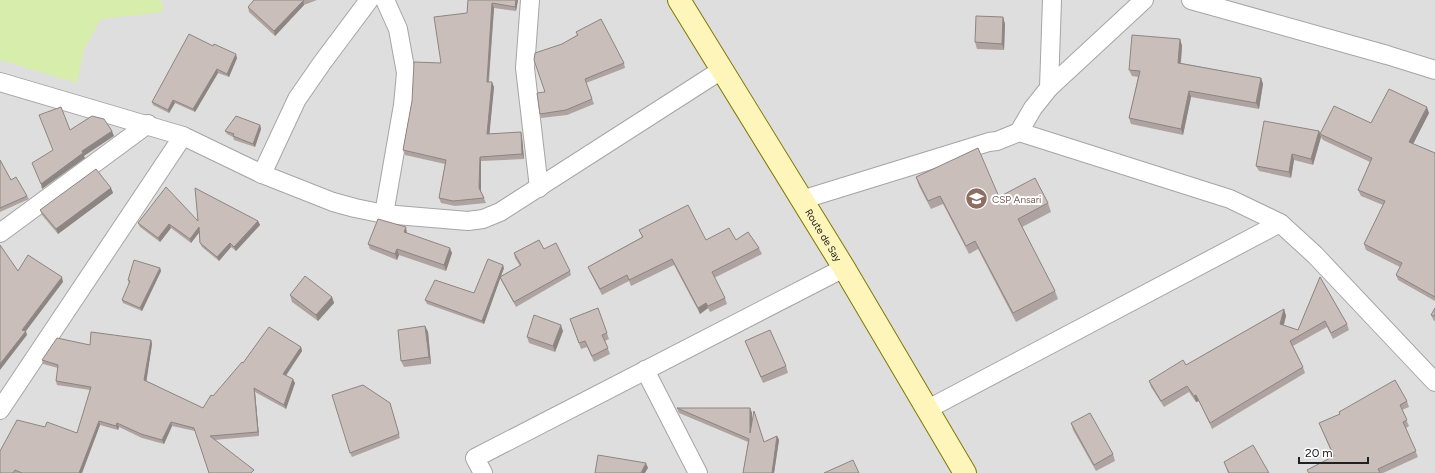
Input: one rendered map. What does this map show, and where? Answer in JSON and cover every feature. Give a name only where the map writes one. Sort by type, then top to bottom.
[{"type":"main road","name":"Route de Say","points":[[679,0],[844,268],[965,473]]},
{"type":"street","points":[[262,174],[297,99],[369,0]]},
{"type":"street","points":[[384,214],[403,105],[406,73],[398,29],[385,0]]},
{"type":"street","points":[[530,0],[525,68],[539,188]]},
{"type":"street","points":[[1049,88],[1052,0]]},
{"type":"street","points":[[801,200],[988,142],[997,141],[1019,132],[1033,108],[1049,88],[1144,0]]},
{"type":"street","points":[[1190,0],[1387,55],[1435,70]]},
{"type":"street","points":[[0,82],[148,124],[183,136],[262,174],[333,202],[384,214],[468,220],[482,219],[500,212],[722,69]]},
{"type":"street","points":[[0,233],[148,124]]},
{"type":"street","points":[[1019,132],[1230,199],[1280,223],[1315,255],[1435,382]]},
{"type":"street","points":[[0,410],[183,136]]},
{"type":"street","points":[[928,409],[1280,223]]},
{"type":"street","points":[[483,473],[475,458],[844,268]]},
{"type":"street","points":[[645,370],[698,473]]},
{"type":"shaded area","points":[[0,0],[1435,0],[1435,473],[0,473]]},
{"type":"green space","points":[[0,0],[161,0],[163,12],[101,19],[84,49],[77,83],[0,60]]},
{"type":"building","points":[[254,0],[304,0],[274,31],[248,7]]},
{"type":"building","points":[[468,0],[516,0],[515,7],[492,3],[487,82],[492,82],[487,134],[521,132],[522,154],[480,157],[479,188],[484,198],[453,201],[439,198],[446,160],[403,150],[412,101],[414,62],[441,63],[434,17],[467,13]]},
{"type":"building","points":[[976,16],[1003,17],[1002,44],[975,42]]},
{"type":"building","points":[[601,19],[624,63],[585,79],[592,99],[566,110],[540,114],[537,93],[545,92],[534,60],[535,53],[562,44],[578,35],[576,32]]},
{"type":"building","points":[[189,34],[213,46],[214,44],[236,54],[227,74],[217,69],[193,109],[173,100],[168,110],[152,102]]},
{"type":"building","points":[[1132,35],[1180,39],[1178,63],[1261,78],[1256,103],[1189,91],[1181,129],[1129,118],[1140,71],[1129,70]]},
{"type":"building","points":[[1389,89],[1427,107],[1409,142],[1435,153],[1435,297],[1396,275],[1402,263],[1364,244],[1385,201],[1358,190],[1372,158],[1320,134],[1334,106],[1371,123]]},
{"type":"building","points":[[61,107],[70,130],[92,116],[104,119],[112,131],[82,151],[83,153],[41,184],[32,163],[53,150],[39,115]]},
{"type":"building","points":[[236,116],[260,125],[253,144],[225,131]]},
{"type":"building","points":[[1264,121],[1319,131],[1311,159],[1292,154],[1289,172],[1256,166]]},
{"type":"building","points":[[978,148],[999,197],[1035,178],[1048,203],[1018,219],[1055,291],[1013,313],[975,241],[966,246],[940,196],[928,201],[916,177]]},
{"type":"building","points":[[0,160],[11,180],[16,177],[27,196],[0,208]]},
{"type":"building","points":[[96,169],[111,188],[56,229],[40,210]]},
{"type":"building","points":[[166,187],[198,221],[195,188],[258,221],[234,247],[230,243],[217,257],[200,243],[199,227],[190,239],[169,224],[158,238],[138,223]]},
{"type":"building","points":[[688,205],[706,240],[729,228],[736,240],[748,232],[759,248],[712,272],[725,298],[708,306],[706,303],[698,308],[672,259],[629,280],[627,275],[600,289],[588,267],[643,237],[639,230]]},
{"type":"building","points":[[378,219],[406,227],[404,232],[450,248],[444,265],[397,249],[395,254],[368,244]]},
{"type":"building","points":[[539,240],[544,249],[556,243],[570,271],[514,302],[500,277],[521,265],[514,253]]},
{"type":"building","points":[[0,245],[18,271],[28,255],[62,277],[22,330],[26,331],[0,364]]},
{"type":"building","points":[[488,259],[503,265],[482,321],[425,300],[435,280],[474,293]]},
{"type":"building","points":[[134,260],[160,268],[140,308],[122,300],[130,281],[128,280]]},
{"type":"building","points":[[305,276],[332,297],[316,315],[290,295]]},
{"type":"building","points":[[1320,277],[1347,324],[1331,333],[1325,321],[1290,341],[1303,367],[1210,423],[1196,395],[1194,396],[1187,386],[1161,401],[1149,381],[1183,360],[1186,365],[1284,309],[1280,324],[1298,330]]},
{"type":"building","points":[[598,308],[607,333],[602,335],[608,348],[592,356],[585,341],[579,343],[570,319]]},
{"type":"building","points":[[1435,308],[1435,316],[1431,315]]},
{"type":"building","points":[[534,315],[561,325],[553,346],[527,337]]},
{"type":"building","points":[[425,326],[429,357],[401,361],[398,330]]},
{"type":"building","points":[[269,327],[301,347],[283,374],[293,379],[284,405],[254,388],[258,432],[210,436],[254,470],[251,473],[209,473],[194,428],[171,422],[162,440],[141,434],[117,423],[116,426],[99,421],[79,473],[22,473],[15,470],[13,473],[0,473],[0,451],[17,420],[45,427],[47,422],[77,433],[91,387],[56,381],[58,365],[42,360],[57,338],[90,345],[91,332],[151,340],[144,380],[203,408],[211,395],[213,396],[242,362],[243,363]]},
{"type":"building","points":[[770,330],[786,366],[761,377],[745,341]]},
{"type":"building","points":[[1395,380],[1407,401],[1400,405],[1407,420],[1403,422],[1416,451],[1378,469],[1380,473],[1309,473],[1307,470],[1334,456],[1319,423],[1340,414],[1339,412]]},
{"type":"building","points":[[363,385],[390,403],[399,434],[350,453],[332,395]]},
{"type":"building","points":[[677,408],[750,408],[750,433],[754,411],[764,442],[777,436],[772,473],[743,473],[749,439]]},
{"type":"building","points":[[1090,413],[1113,454],[1094,465],[1071,423]]},
{"type":"building","points":[[1253,445],[1269,473],[1229,473],[1224,462]]},
{"type":"building","points":[[598,455],[646,463],[641,473],[595,473]]},
{"type":"building","points":[[853,460],[859,473],[824,473]]},
{"type":"place","name":"CSP Ansari","points":[[977,199]]}]
